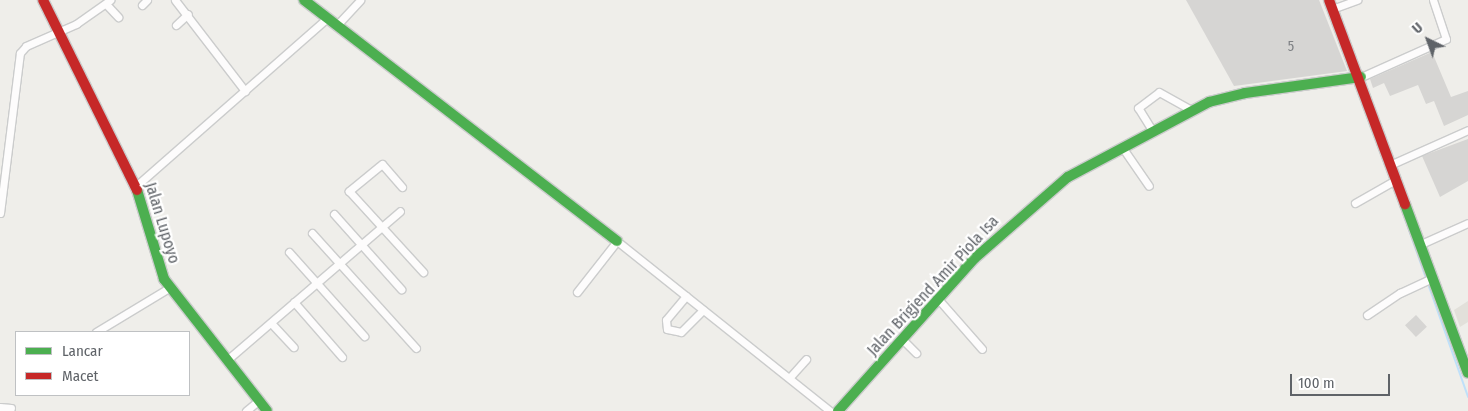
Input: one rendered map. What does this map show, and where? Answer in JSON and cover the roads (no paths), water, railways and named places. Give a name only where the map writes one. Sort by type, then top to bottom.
[{"type":"street","name":"Jalan Lupoyo","points":[[43,0],[136,186],[160,269],[170,288],[267,411]]},
{"type":"street","points":[[175,0],[188,14],[245,91]]},
{"type":"street","points":[[304,0],[617,241],[790,377],[830,411]]},
{"type":"street","points":[[337,26],[360,0]]},
{"type":"street","points":[[1358,0],[1330,4],[1361,77],[1392,164],[1393,180],[1420,244],[1428,280],[1468,373]]},
{"type":"street","points":[[1361,77],[1446,39],[1433,0]]},
{"type":"street","points":[[0,213],[2,163],[17,58],[26,46],[59,34],[109,2],[118,18]]},
{"type":"street","points":[[176,26],[188,14]]},
{"type":"street","points":[[136,186],[190,134],[245,91],[327,18]]},
{"type":"street","name":"Jalan Brigjend Amir Piola Isa","points":[[838,411],[975,258],[1030,207],[1068,177],[1191,110],[1245,93],[1361,77]]},
{"type":"street","points":[[1152,130],[1138,108],[1159,92],[1191,110]]},
{"type":"street","points":[[1392,164],[1468,130]]},
{"type":"street","points":[[1122,147],[1149,186]]},
{"type":"street","points":[[402,187],[382,164],[349,191],[423,272]]},
{"type":"street","points":[[1355,203],[1393,180]]},
{"type":"street","points":[[227,360],[400,211]]},
{"type":"street","points":[[334,214],[401,289]]},
{"type":"street","points":[[1420,244],[1468,223]]},
{"type":"street","points":[[312,233],[416,348]]},
{"type":"street","points":[[577,292],[617,241]]},
{"type":"street","points":[[289,252],[364,336]]},
{"type":"street","points":[[1367,315],[1428,280]]},
{"type":"street","points":[[98,331],[170,288]]},
{"type":"street","points":[[686,296],[666,320],[667,329],[681,332],[703,310]]},
{"type":"street","points":[[938,300],[982,349]]},
{"type":"street","points":[[294,302],[342,357]]},
{"type":"street","points":[[271,323],[293,347]]},
{"type":"street","points":[[902,339],[916,353]]},
{"type":"street","points":[[790,377],[806,359]]},
{"type":"street","points":[[246,411],[258,400]]},
{"type":"street","points":[[0,407],[11,408]]},
{"type":"waterway","points":[[1404,216],[1468,397]]}]
